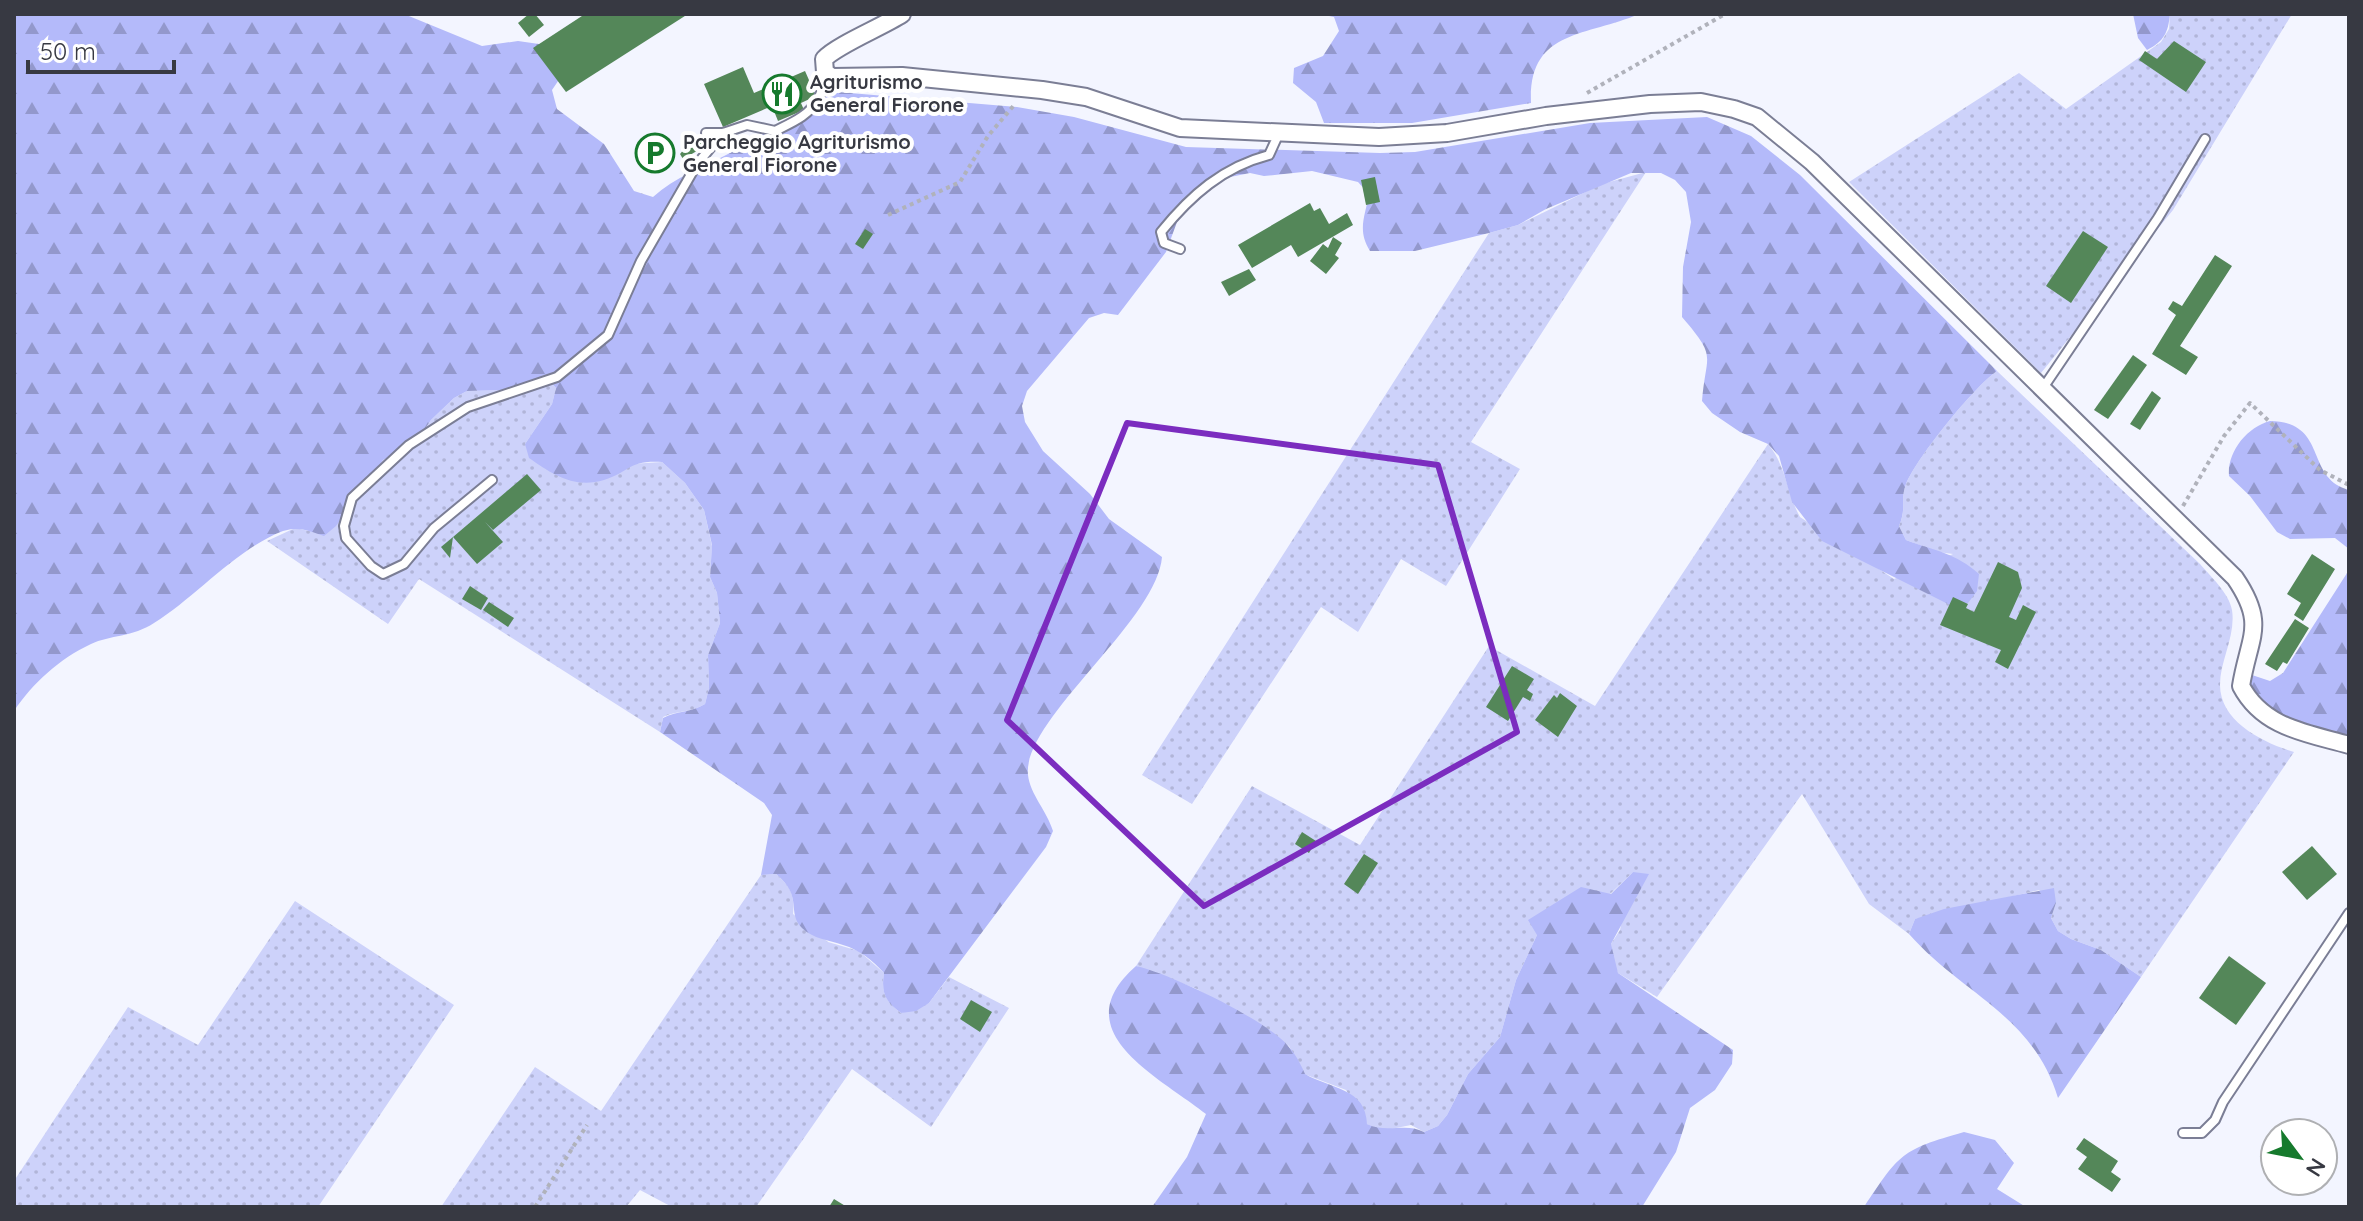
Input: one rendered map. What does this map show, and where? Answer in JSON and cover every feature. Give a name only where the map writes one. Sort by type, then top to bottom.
[{"type":"street","points":[[902,14],[875,32],[831,52],[823,66],[832,77],[902,76],[1086,97],[1180,128],[1410,136],[1650,104],[1701,102],[1757,117],[1812,162],[2235,578],[2255,613],[2255,629],[2241,686],[2259,712],[2273,720],[2349,745]]},
{"type":"lane","points":[[706,133],[723,133],[747,125],[775,131],[808,113],[819,97],[823,84],[832,77]]},
{"type":"lane","points":[[1180,249],[1164,243],[1161,232],[1178,211],[1211,181],[1248,161],[1269,155],[1279,132]]},
{"type":"lane","points":[[492,480],[434,528],[404,564],[383,574],[371,566],[346,538],[344,526],[352,498],[409,445],[468,407],[557,377],[608,335],[641,261],[697,164],[723,133]]},
{"type":"lane","points":[[2043,389],[2158,218],[2205,139]]},
{"type":"lane","points":[[2183,1133],[2202,1133],[2215,1120],[2223,1102],[2349,913]]},
{"type":"path","points":[[1586,93],[1725,14]]},
{"type":"path","points":[[888,215],[960,182],[1024,88]]},
{"type":"path","points":[[2176,518],[2224,436],[2250,403],[2320,470],[2349,485]]},
{"type":"path","points":[[535,1207],[587,1125]]},
{"type":"highlighted area","points":[[1127,423],[1438,465],[1517,732],[1204,906],[1007,720]]},
{"type":"shaded area","points":[[2170,14],[2292,14],[2173,210],[2041,373],[1849,182],[2019,73],[2066,109],[2161,42],[2169,29]]},
{"type":"shaded area","points":[[1646,172],[1471,442],[1520,469],[1446,586],[1401,559],[1358,632],[1321,607],[1192,804],[1142,775],[1489,233],[1518,225],[1602,184]]},
{"type":"shaded area","points":[[1997,371],[2200,564],[2219,586],[2230,604],[2233,620],[2220,685],[2227,710],[2257,737],[2294,752],[2141,977],[2101,950],[2058,931],[2051,918],[2056,903],[2039,890],[1915,919],[1909,934],[1869,904],[1802,794],[1657,997],[1618,973],[1612,959],[1611,944],[1620,930],[1633,872],[1610,894],[1537,935],[1516,980],[1500,1037],[1468,1074],[1447,1115],[1438,1126],[1424,1132],[1411,1125],[1381,1131],[1367,1124],[1346,1090],[1304,1074],[1289,1046],[1197,989],[1136,966],[1252,786],[1360,845],[1489,646],[1595,706],[1768,444],[1779,461],[1800,517],[1894,579],[1953,554],[1906,540],[1899,526],[1904,490],[1912,472],[1947,423]]},
{"type":"shaded area","points":[[544,375],[556,388],[552,404],[525,444],[617,474],[630,464],[662,462],[685,483],[704,510],[712,546],[710,577],[717,593],[720,623],[708,655],[709,688],[705,704],[663,717],[660,732],[419,579],[388,624],[267,541],[295,528],[309,531],[383,460],[413,447],[431,420],[454,398],[467,391],[514,390]]},
{"type":"shaded area","points":[[776,874],[790,891],[793,914],[828,942],[859,951],[884,973],[885,996],[901,1013],[929,1003],[949,977],[1009,1008],[931,1127],[852,1069],[756,1207],[672,1207],[640,1190],[626,1207],[441,1207],[535,1067],[601,1111],[761,875]]},
{"type":"shaded area","points":[[295,901],[454,1005],[318,1207],[14,1207],[14,1181],[128,1007],[198,1045]]},
{"type":"green space","points":[[14,14],[404,14],[482,46],[518,41],[539,44],[556,49],[571,62],[552,90],[557,109],[604,144],[634,191],[653,197],[680,178],[761,135],[797,124],[814,90],[1017,107],[1074,117],[1186,147],[1380,153],[1415,152],[1590,123],[1707,117],[1751,136],[1800,175],[1997,371],[1961,407],[1912,472],[1904,489],[1899,526],[1906,540],[1953,557],[1979,574],[1977,591],[1968,603],[1952,606],[1822,541],[1792,502],[1779,456],[1768,444],[1740,432],[1712,413],[1702,401],[1707,356],[1701,341],[1682,317],[1683,267],[1691,222],[1686,192],[1675,180],[1661,173],[1631,173],[1546,209],[1518,225],[1415,251],[1370,251],[1363,230],[1369,194],[1358,182],[1312,171],[1264,176],[1250,173],[1220,179],[1196,198],[1177,222],[1166,252],[1118,315],[1104,313],[1089,318],[1027,391],[1022,406],[1025,422],[1043,451],[1090,494],[1109,519],[1162,557],[1155,582],[1138,610],[1066,699],[1032,752],[1029,782],[1053,831],[1046,847],[929,1003],[916,1011],[901,1013],[885,996],[884,973],[879,968],[855,950],[806,932],[797,922],[790,890],[784,882],[776,874],[761,875],[772,815],[764,803],[660,732],[663,718],[705,704],[709,688],[708,655],[720,623],[717,593],[710,577],[712,545],[704,510],[685,483],[662,462],[642,463],[613,477],[583,483],[555,474],[529,458],[525,444],[552,404],[556,388],[544,375],[514,390],[467,391],[454,398],[431,420],[413,447],[383,460],[336,526],[324,536],[294,529],[266,539],[154,623],[138,631],[98,641],[68,657],[38,681],[14,711]]},
{"type":"green space","points":[[1319,14],[1639,14],[1564,39],[1550,48],[1539,61],[1533,79],[1531,103],[1412,123],[1324,123],[1316,102],[1293,83],[1294,68],[1323,56],[1339,31],[1334,17]]},
{"type":"green space","points":[[2133,14],[2170,14],[2164,36],[2147,50],[2138,38]]},
{"type":"green space","points":[[2270,421],[2288,424],[2301,431],[2326,474],[2335,484],[2349,490],[2349,549],[2335,538],[2290,539],[2277,532],[2250,496],[2229,476],[2231,458],[2240,442],[2254,429]]},
{"type":"green space","points":[[2349,570],[2349,736],[2281,715],[2259,698],[2249,685],[2252,675],[2270,681],[2283,673]]},
{"type":"green space","points":[[1633,872],[1649,874],[1611,944],[1618,973],[1733,1050],[1732,1064],[1715,1090],[1690,1108],[1676,1152],[1642,1207],[1152,1207],[1187,1157],[1206,1114],[1143,1068],[1125,1050],[1113,1031],[1109,1011],[1116,989],[1136,966],[1190,986],[1268,1029],[1292,1050],[1305,1074],[1354,1096],[1361,1103],[1367,1124],[1424,1132],[1438,1126],[1447,1115],[1468,1074],[1500,1037],[1516,980],[1537,935],[1528,920],[1581,887],[1611,894]]},
{"type":"green space","points":[[2054,888],[2056,903],[2051,918],[2058,931],[2101,950],[2141,977],[2058,1098],[2047,1070],[2014,1025],[1909,934],[1915,919],[1944,909]]},
{"type":"green space","points":[[1964,1132],[1995,1140],[2014,1163],[1997,1189],[2026,1207],[1864,1207],[1886,1175],[1904,1156],[1914,1149]]},
{"type":"building","points":[[529,14],[535,14],[544,25],[529,37],[518,23]]},
{"type":"building","points":[[585,14],[688,14],[566,92],[533,48]]},
{"type":"building","points":[[2174,41],[2206,62],[2186,92],[2139,60],[2145,51],[2157,59]]},
{"type":"building","points":[[743,67],[754,93],[805,71],[816,96],[801,103],[804,110],[778,121],[772,106],[723,127],[704,84]]},
{"type":"building","points":[[706,137],[709,144],[683,159],[680,154],[686,147]]},
{"type":"building","points":[[1375,177],[1380,202],[1366,205],[1361,180]]},
{"type":"building","points":[[1310,203],[1314,211],[1320,208],[1329,224],[1347,213],[1353,225],[1298,257],[1291,245],[1252,268],[1238,245]]},
{"type":"building","points":[[865,229],[873,234],[863,249],[855,244]]},
{"type":"building","points":[[2083,231],[2108,247],[2071,303],[2046,286]]},
{"type":"building","points":[[1333,237],[1342,243],[1335,255],[1339,258],[1326,274],[1310,261],[1323,244],[1328,248]]},
{"type":"building","points":[[2215,255],[2232,266],[2180,346],[2198,357],[2186,375],[2152,354],[2176,315],[2168,309],[2173,301],[2182,306]]},
{"type":"building","points":[[1249,269],[1256,280],[1229,296],[1221,282]]},
{"type":"building","points":[[2133,355],[2147,365],[2108,419],[2094,410]]},
{"type":"building","points":[[2152,391],[2161,398],[2140,430],[2130,424]]},
{"type":"building","points":[[527,474],[541,490],[493,530],[485,522],[503,542],[477,564],[453,537]]},
{"type":"building","points":[[453,537],[450,558],[441,547]]},
{"type":"building","points":[[2312,554],[2335,569],[2303,621],[2294,615],[2301,603],[2287,594]]},
{"type":"building","points":[[1998,562],[2018,572],[2022,588],[2009,617],[2016,620],[2023,605],[2036,612],[2008,669],[1995,662],[2001,650],[1940,625],[1953,597],[1968,604],[1966,608],[1974,612]]},
{"type":"building","points":[[470,586],[488,598],[481,610],[462,599]]},
{"type":"building","points":[[489,602],[514,618],[508,627],[483,610]]},
{"type":"building","points":[[2295,619],[2309,628],[2287,664],[2283,662],[2277,671],[2265,664]]},
{"type":"building","points":[[1512,666],[1534,679],[1527,690],[1533,694],[1530,701],[1523,697],[1508,721],[1486,707]]},
{"type":"building","points":[[1560,693],[1577,706],[1558,737],[1535,720],[1554,695],[1557,698]]},
{"type":"building","points":[[1302,832],[1316,841],[1309,853],[1295,844]]},
{"type":"building","points":[[2312,846],[2337,874],[2307,900],[2282,872]]},
{"type":"building","points":[[1364,854],[1378,863],[1358,894],[1344,884]]},
{"type":"building","points":[[2229,956],[2266,983],[2236,1025],[2199,998]]},
{"type":"building","points":[[971,1000],[992,1012],[980,1032],[960,1019]]},
{"type":"building","points":[[2084,1138],[2118,1161],[2111,1172],[2121,1179],[2112,1192],[2078,1169],[2087,1157],[2076,1149]]},
{"type":"building","points":[[834,1199],[847,1207],[829,1207]]},
{"type":"place","name":"Agriturismo General Fiorone","points":[[782,94]]},
{"type":"place","name":"Parcheggio Agriturismo General Fiorone","points":[[655,153]]}]
